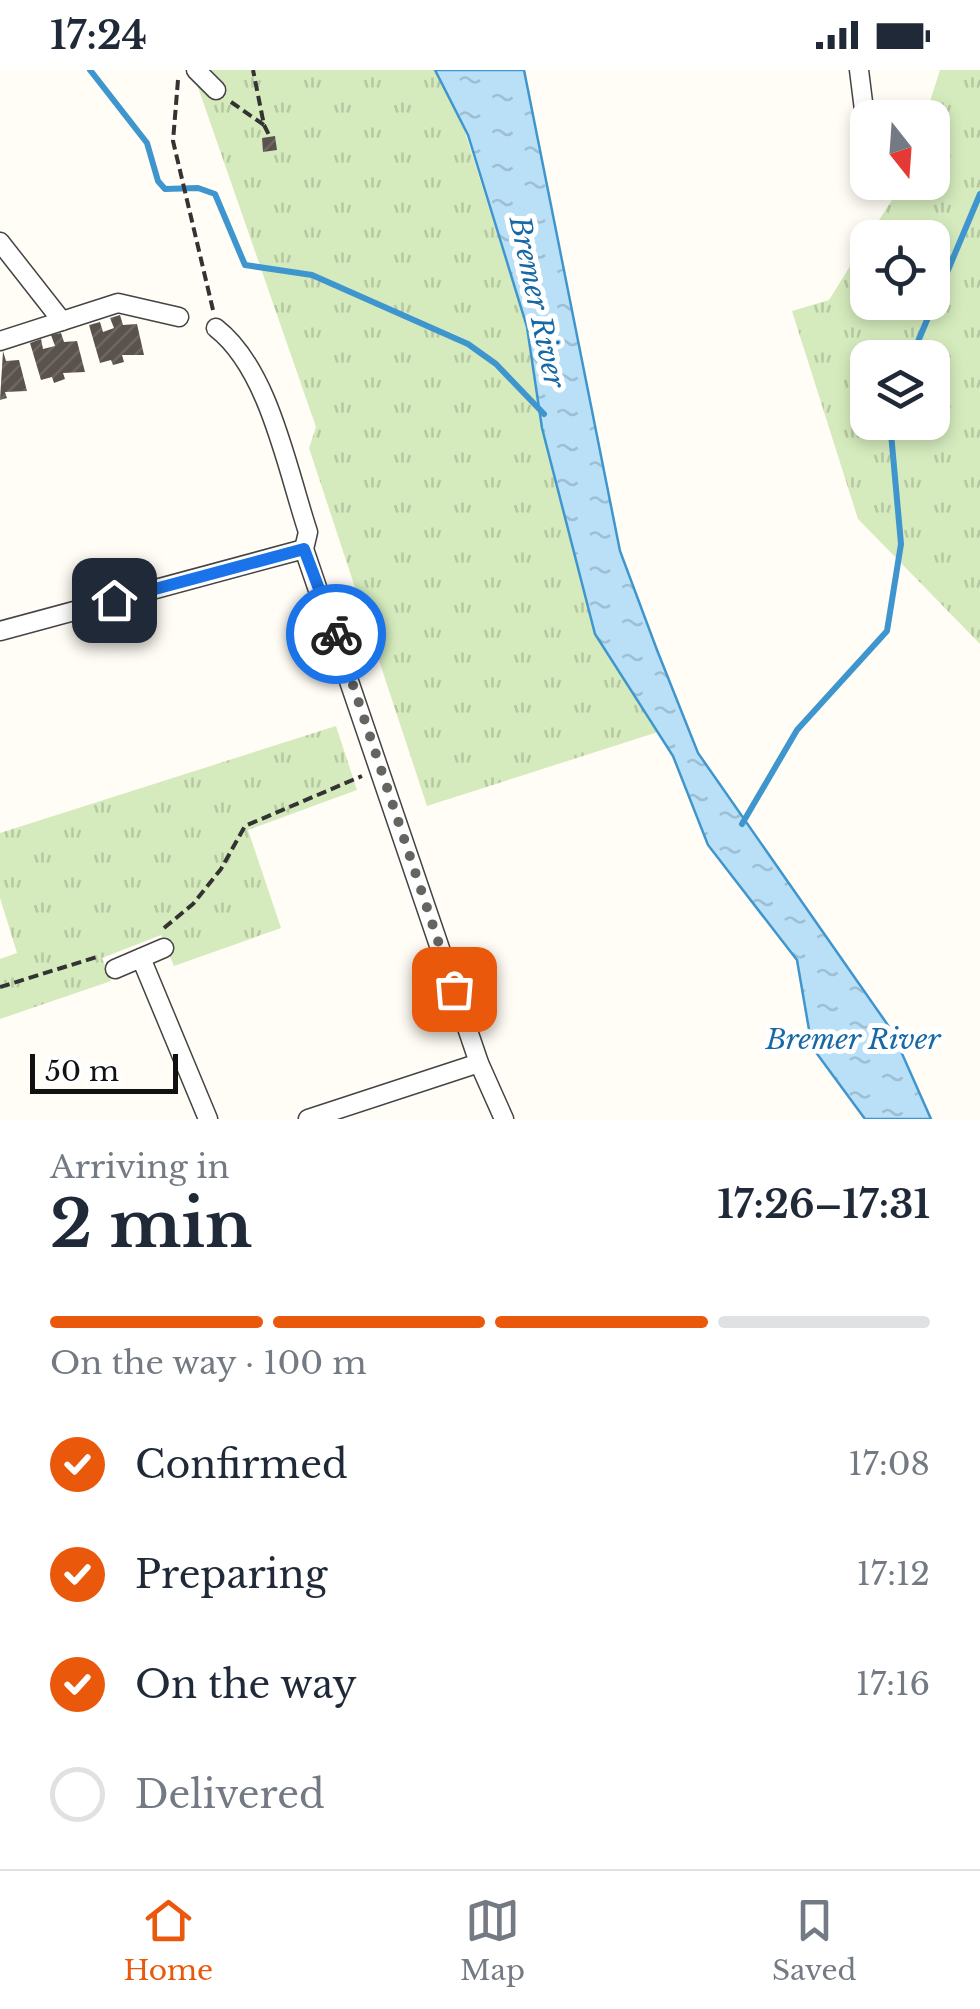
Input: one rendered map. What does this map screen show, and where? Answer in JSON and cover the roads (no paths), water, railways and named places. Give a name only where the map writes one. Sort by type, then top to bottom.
[{"type":"street","points":[[196,70],[216,90]]},
{"type":"street","points":[[859,70],[863,100]]},
{"type":"street","points":[[0,242],[62,321]]},
{"type":"street","points":[[0,341],[127,303],[179,317]]},
{"type":"street","points":[[216,328],[248,361],[262,394],[308,532],[304,549],[479,1062],[504,1119]]},
{"type":"street","points":[[0,631],[304,549]]},
{"type":"street","points":[[110,961],[140,958],[162,939]]},
{"type":"street","points":[[140,958],[208,1119]]},
{"type":"street","points":[[308,1119],[479,1062]]},
{"type":"water","name":"Bremer River","points":[[435,70],[524,70],[620,551],[657,650],[698,753],[892,1031],[931,1119],[865,1119],[812,1047],[797,960],[708,845],[673,756],[595,634],[542,428],[527,327],[468,135]]},
{"type":"waterway","points":[[90,70],[147,143],[158,181],[165,189],[198,188],[215,194],[245,265],[312,275],[468,344],[496,364],[544,414]]},
{"type":"waterway","points":[[919,340],[980,194]]},
{"type":"waterway","points":[[742,824],[797,730],[887,631],[901,544],[892,440]]}]
